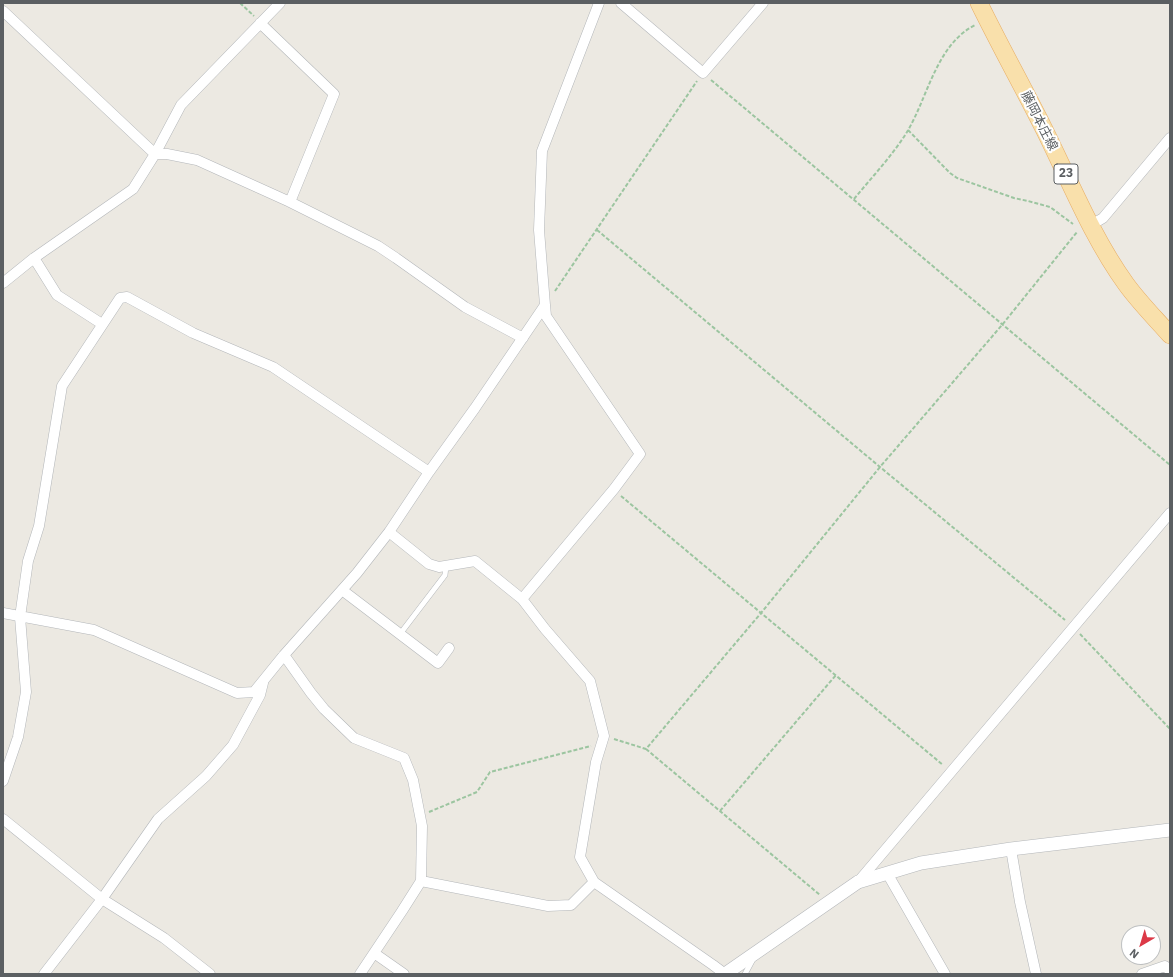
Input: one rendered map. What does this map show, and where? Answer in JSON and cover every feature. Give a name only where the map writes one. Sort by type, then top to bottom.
[{"type":"main road","name":"藤岡本庄線","points":[[979,3],[1044,129],[1085,227],[1109,258],[1126,285],[1148,312],[1170,335]]},
{"type":"street","points":[[3,283],[34,258],[133,189],[155,154],[181,105],[280,3]]},
{"type":"street","points":[[522,599],[614,489],[640,454],[546,316],[539,230],[542,151],[598,3]]},
{"type":"street","points":[[621,3],[703,73],[763,3]]},
{"type":"street","points":[[3,11],[155,154],[167,154],[198,160],[290,202],[378,246],[465,307],[522,338]]},
{"type":"street","points":[[260,22],[334,94],[290,202]]},
{"type":"street","points":[[1085,227],[1102,218],[1170,138]]},
{"type":"street","points":[[34,258],[57,295],[102,324]]},
{"type":"street","points":[[3,781],[18,737],[26,692],[20,617],[28,561],[39,526],[62,386],[120,298],[128,297],[193,333],[273,367],[429,472]]},
{"type":"street","points":[[3,613],[94,630],[136,650],[237,693],[254,692],[284,654],[357,573],[389,532],[545,305]]},
{"type":"street","points":[[389,532],[429,564],[439,567],[475,561],[522,599],[545,629],[590,681],[603,739],[596,762],[580,857],[594,882],[725,974],[858,882],[1170,513]]},
{"type":"street","points":[[342,590],[438,663],[450,648]]},
{"type":"street","points":[[284,654],[320,704],[354,738],[404,758],[413,780],[422,826],[421,882],[360,974]]},
{"type":"street","points":[[44,974],[102,899],[158,819],[206,776],[233,745],[260,695],[264,680]]},
{"type":"street","points":[[3,819],[102,899],[164,938],[210,974]]},
{"type":"street","points":[[858,882],[921,863],[1011,849],[1170,830]]},
{"type":"street","points":[[1011,849],[1020,902],[1036,974]]},
{"type":"street","points":[[888,873],[945,974]]},
{"type":"street","points":[[421,882],[548,906],[571,906],[594,882]]},
{"type":"street","points":[[374,953],[404,974]]},
{"type":"street","points":[[1142,974],[1168,967]]},
{"type":"lane","points":[[400,634],[445,575],[446,566]]},
{"type":"lane","points":[[745,974],[760,949]]},
{"type":"path","points":[[240,3],[260,22]]},
{"type":"path","points":[[854,199],[896,150],[908,130],[946,52],[955,41],[972,27],[986,19]]},
{"type":"path","points":[[545,305],[703,73],[1170,465]]},
{"type":"path","points":[[646,749],[761,613],[880,467],[1085,227],[1050,207],[1014,198],[957,178],[950,173],[908,130]]},
{"type":"path","points":[[597,230],[1074,627],[1170,729]]},
{"type":"path","points":[[614,489],[952,772]]},
{"type":"path","points":[[720,811],[836,675]]},
{"type":"path","points":[[420,816],[477,792],[490,772],[603,739],[646,749],[829,902]]}]
